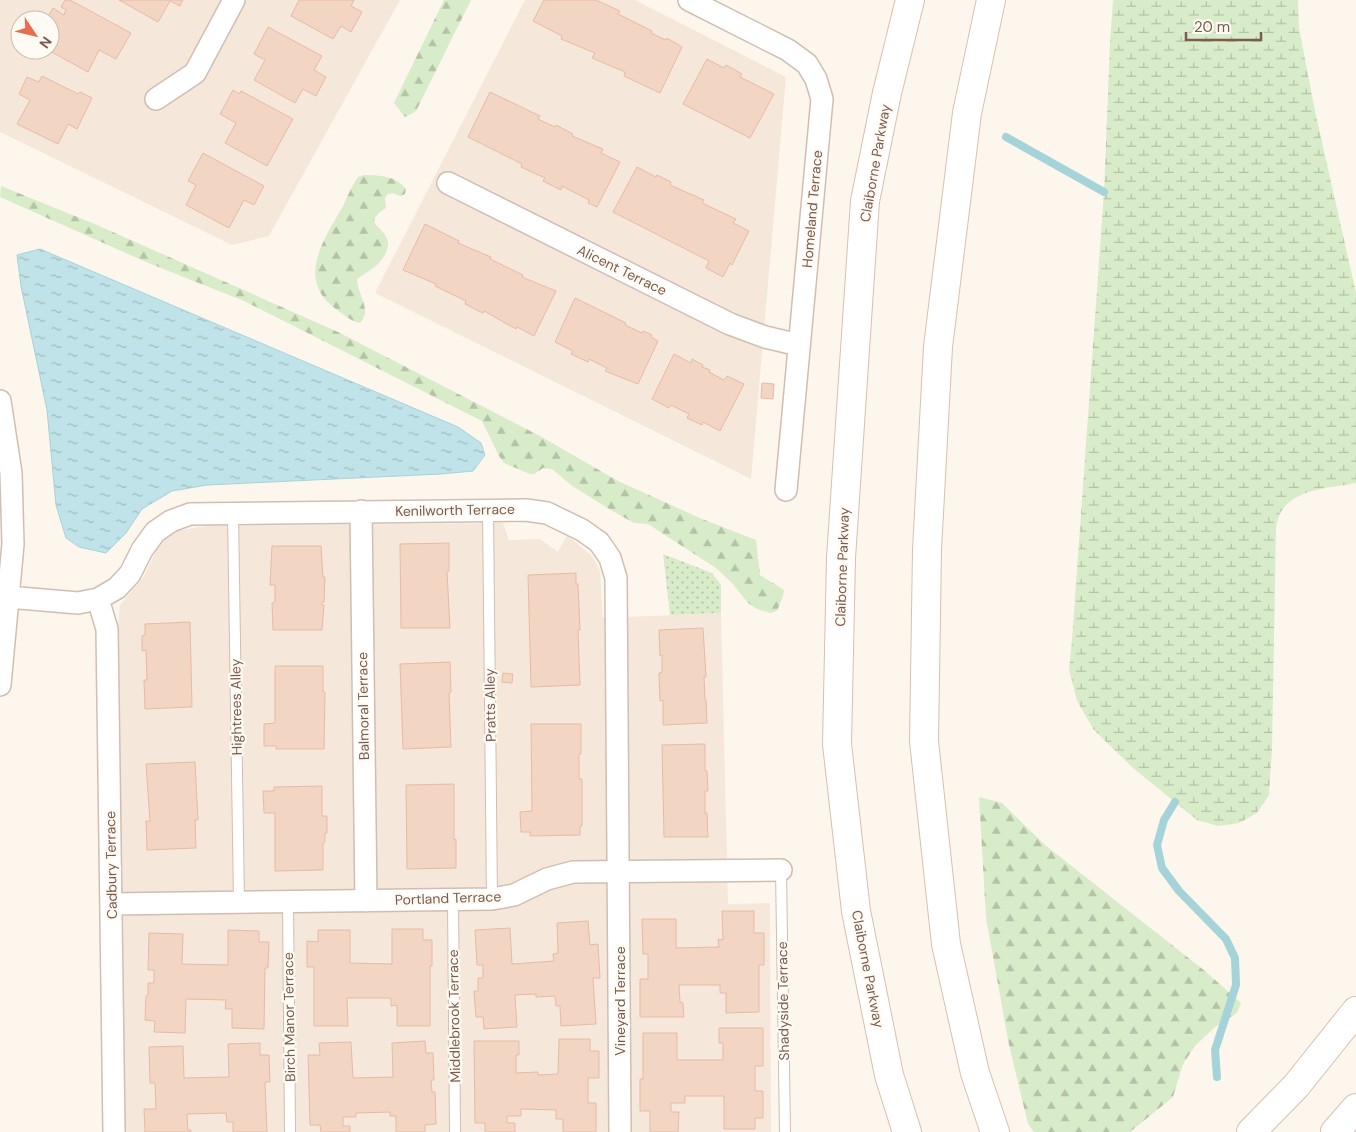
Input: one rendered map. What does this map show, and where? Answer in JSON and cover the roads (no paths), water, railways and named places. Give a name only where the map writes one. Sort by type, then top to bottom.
[{"type":"main road","name":"Claiborne Parkway","points":[[907,1132],[889,1075],[856,911],[837,744],[841,558],[866,201],[887,93],[910,0]]},
{"type":"main road","points":[[991,0],[967,113],[938,347],[927,550],[924,741],[946,944],[975,1073],[995,1132]]},
{"type":"main road","points":[[1251,1132],[1296,1086],[1356,1011]]},
{"type":"main road","points":[[1335,1132],[1356,1108]]},
{"type":"street","points":[[156,99],[195,73],[234,0]]},
{"type":"street","name":"Homeland Terrace","points":[[694,1],[788,50],[807,64],[816,80],[822,99],[786,490]]},
{"type":"street","name":"Alicent Terrace","points":[[448,183],[730,324],[766,337],[799,345]]},
{"type":"street","points":[[0,401],[11,473],[13,544],[0,685]]},
{"type":"street","name":"Kenilworth Terrace","points":[[8,597],[78,603],[98,599],[117,588],[130,574],[142,550],[155,532],[171,521],[190,514],[488,510],[526,510],[548,513],[582,530],[598,542],[610,558],[616,578],[619,871]]},
{"type":"street","name":"Balmoral Terrace","points":[[361,511],[366,901]]},
{"type":"street","name":"Cadbury Terrace","points":[[98,599],[107,629],[114,1132]]},
{"type":"street","name":"Portland Terrace","points":[[111,904],[492,899],[514,895],[547,879],[573,872],[781,870]]},
{"type":"street","name":"Vineyard Terrace","points":[[619,871],[620,1132]]},
{"type":"lane","name":"Pratts Alley","points":[[488,510],[492,899]]},
{"type":"lane","name":"Hightrees Alley","points":[[233,513],[239,902]]},
{"type":"lane","name":"Shadyside Terrace","points":[[781,870],[785,1132]]},
{"type":"lane","name":"Middlebrook Terrace","points":[[453,900],[455,1132]]},
{"type":"lane","name":"Birch Manor Terrace","points":[[288,901],[290,1132]]},
{"type":"water","points":[[40,249],[458,427],[481,443],[485,455],[473,471],[207,485],[172,491],[142,509],[126,533],[106,553],[79,547],[66,538],[56,505],[47,410],[21,286],[17,255]]},
{"type":"waterway","points":[[1006,137],[1104,192]]},
{"type":"waterway","points":[[1175,802],[1164,820],[1157,845],[1162,868],[1179,891],[1226,939],[1235,958],[1236,985],[1215,1050],[1217,1077]]}]
